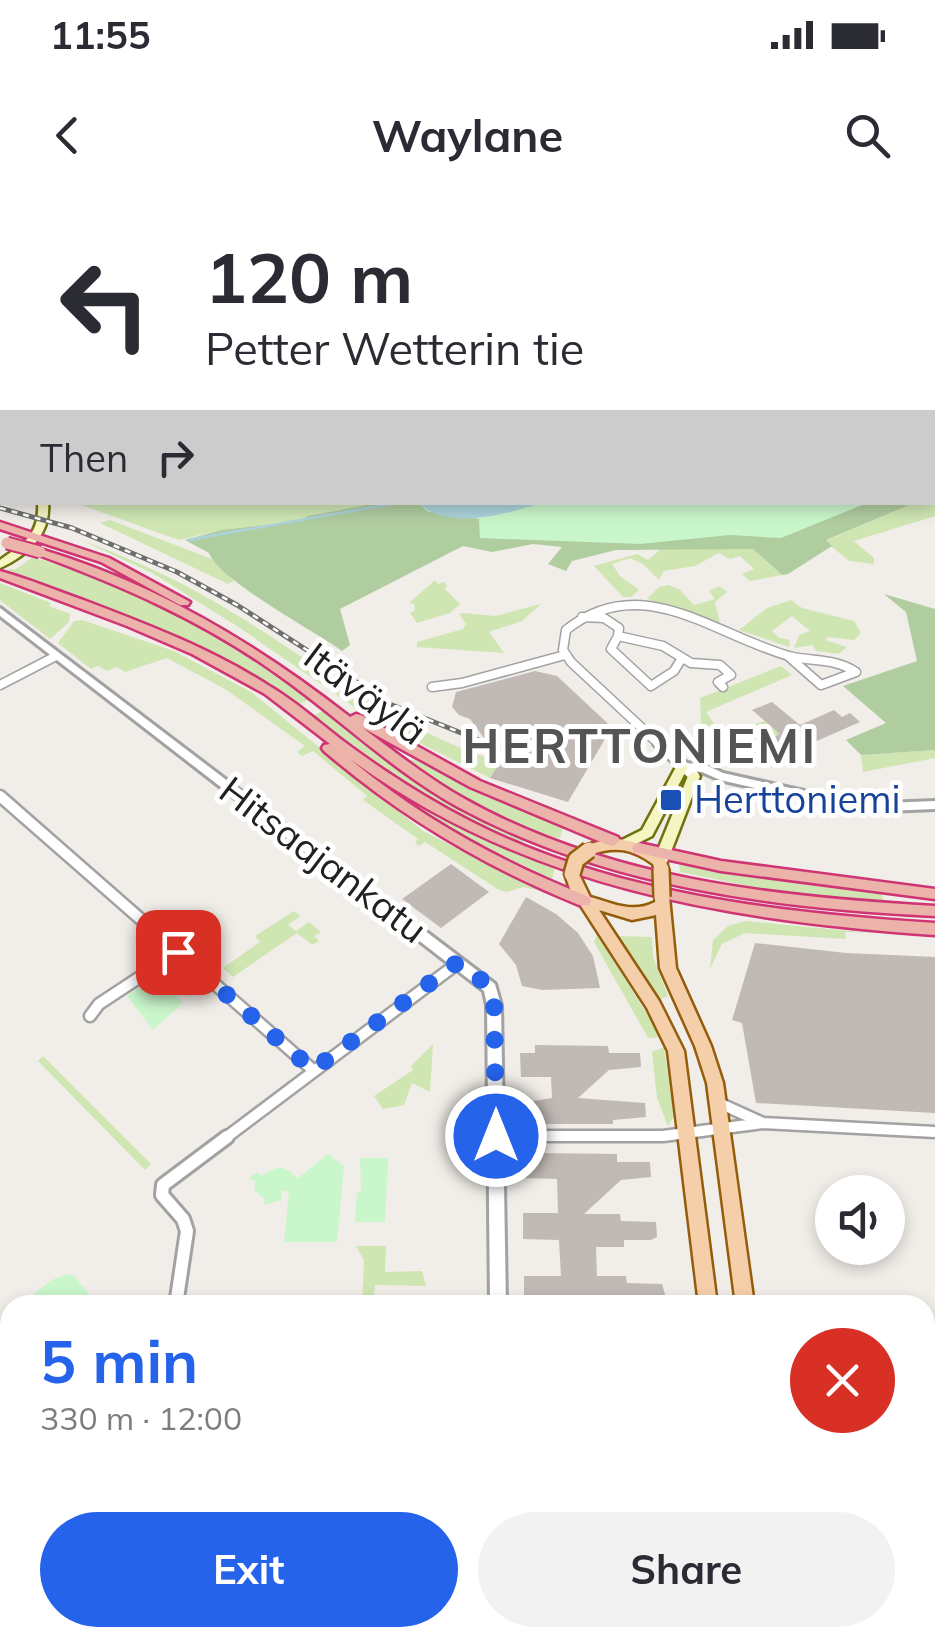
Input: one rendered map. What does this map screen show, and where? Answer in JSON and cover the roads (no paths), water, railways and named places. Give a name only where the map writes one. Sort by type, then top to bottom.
[{"type":"highway","points":[[0,526],[40,536],[141,576],[253,651]]},
{"type":"highway","name":"Itäväylä","points":[[4,542],[40,552],[171,606],[253,651],[371,742],[460,802],[558,846],[665,876],[793,899],[935,911]]},
{"type":"highway","name":"Itäväylä","points":[[2,572],[224,664],[262,686],[388,779],[457,820],[516,847],[609,877],[800,916],[935,929]]},
{"type":"highway","points":[[224,664],[422,821],[507,867],[584,900]]},
{"type":"highway","points":[[304,688],[428,761],[528,808],[626,844],[661,862],[935,894]]},
{"type":"main road","points":[[2,572],[40,536],[45,522],[43,505]]},
{"type":"main road","points":[[688,771],[647,833],[626,844],[589,850],[576,860],[572,874],[584,900],[672,1040],[681,1071],[707,1295]]},
{"type":"main road","points":[[688,771],[661,862],[668,968],[710,1064],[745,1295]]},
{"type":"main road","points":[[584,900],[630,916],[644,915],[662,901]]},
{"type":"street","points":[[788,656],[821,684],[856,672],[843,661],[788,656],[644,604],[612,605],[580,617],[566,631],[566,656],[688,771],[862,808],[935,805]]},
{"type":"street","name":"Hitsaajankatu","points":[[0,611],[486,984],[494,998],[498,1295]]},
{"type":"street","points":[[580,617],[612,620],[619,628],[611,649],[651,686],[674,670],[682,658]]},
{"type":"street","points":[[618,636],[663,646],[682,658],[720,666],[731,675],[718,682],[724,686]]},
{"type":"street","points":[[0,685],[56,656]]},
{"type":"street","points":[[432,687],[462,684],[566,656]]},
{"type":"street","points":[[0,796],[313,1070]]},
{"type":"street","points":[[90,1016],[99,1004],[178,952]]},
{"type":"street","points":[[177,1295],[187,1227],[163,1198],[162,1188],[458,962]]},
{"type":"street","points":[[718,1101],[734,1113],[750,1115],[763,1123]]},
{"type":"street","points":[[496,1136],[663,1136],[763,1123],[935,1132]]},
{"type":"water","points":[[422,505],[534,505],[478,518],[430,511]]},
{"type":"waterway","points":[[188,540],[386,505]]},
{"type":"railway","points":[[0,508],[72,528],[177,572],[237,605],[392,705],[491,745]]},
{"type":"railway","points":[[485,742],[507,751]]},
{"type":"place","name":"Herttoniemi","points":[[671,800]]},
{"type":"district","name":"HERTTONIEMI","points":[[640,746]]}]
